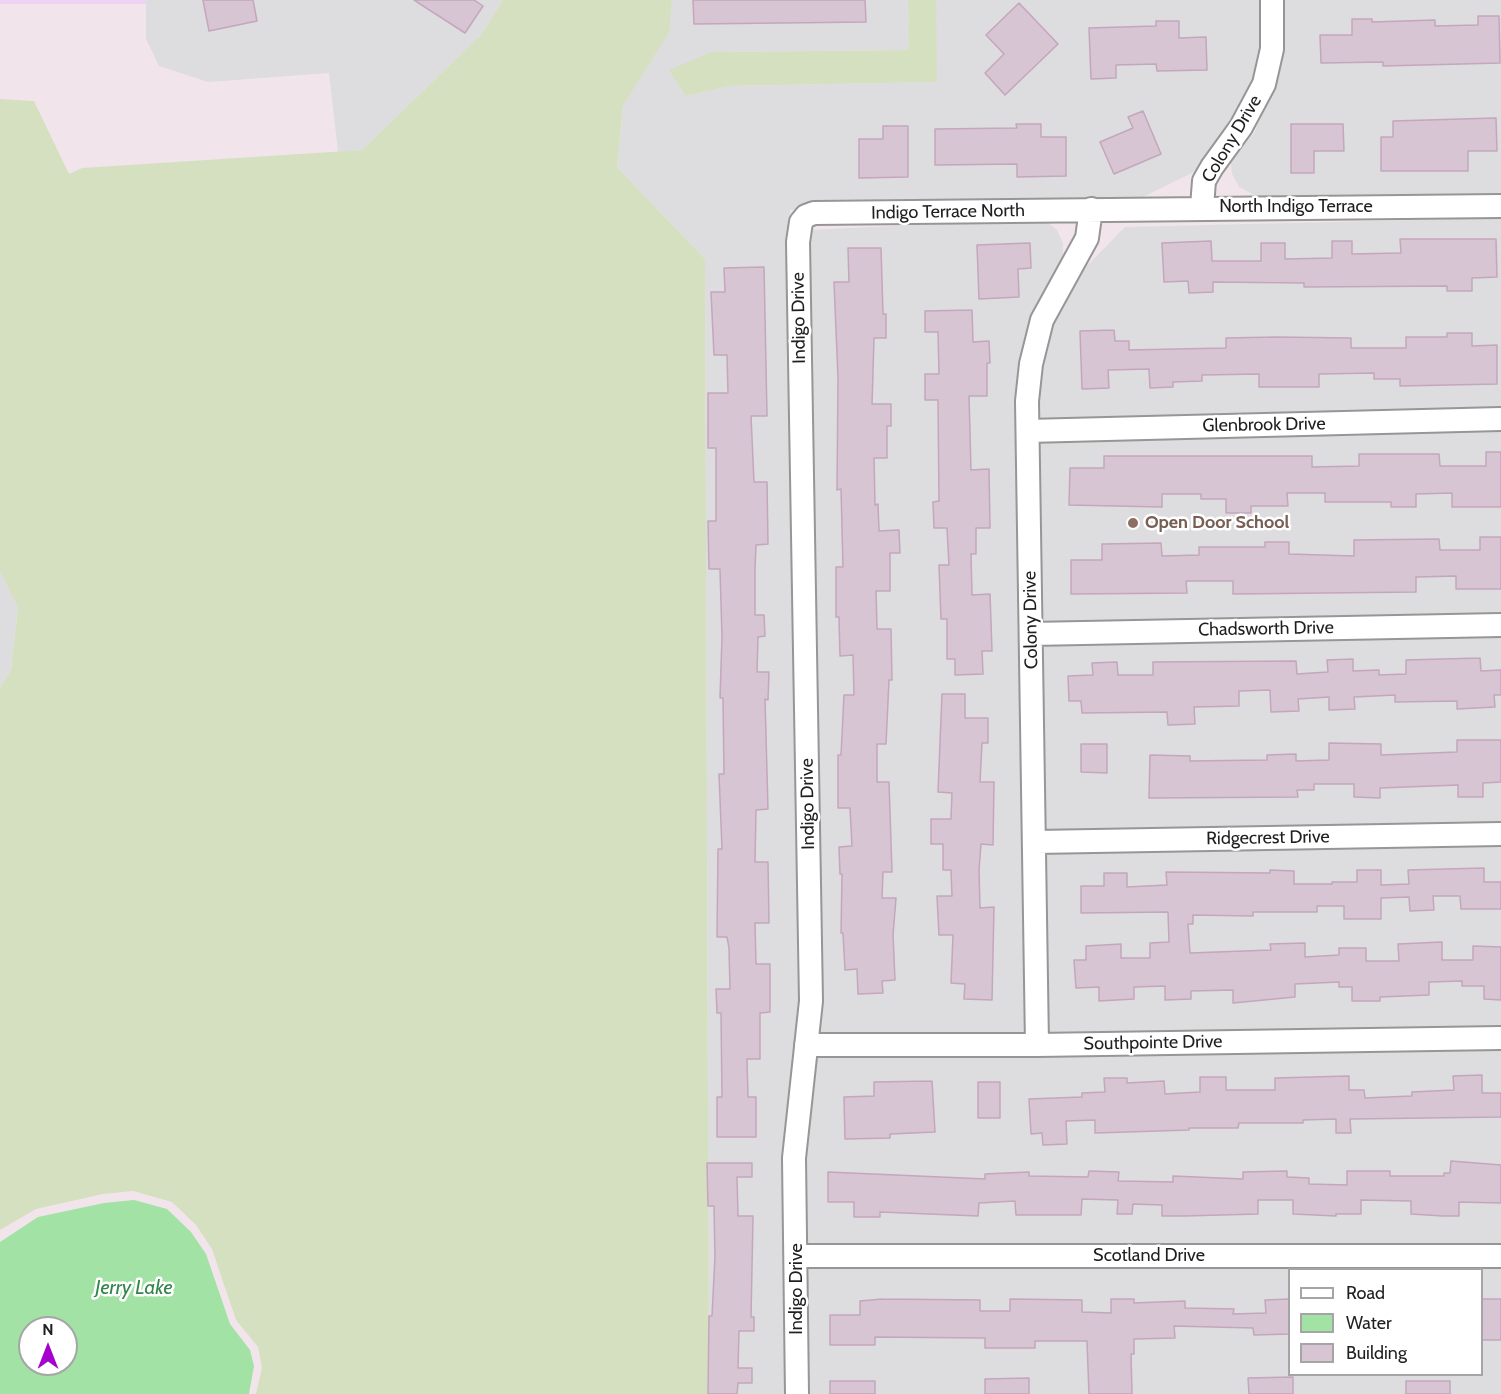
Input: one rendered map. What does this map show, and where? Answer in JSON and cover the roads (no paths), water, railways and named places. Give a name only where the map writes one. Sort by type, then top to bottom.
[{"type":"street","name":"Colony Drive","points":[[1202,207],[1204,181],[1212,166],[1242,127],[1264,84],[1272,49],[1272,0]]},
{"type":"street","name":"North Indigo Terrace","points":[[1091,209],[1501,206]]},
{"type":"street","name":"Colony Drive","points":[[1037,1045],[1036,842],[1027,401],[1031,364],[1042,320],[1087,238],[1091,209]]},
{"type":"street","name":"Indigo Terrace North","points":[[806,216],[814,213],[1091,209]]},
{"type":"street","name":"Indigo Drive","points":[[797,1394],[794,1158],[811,1001],[798,242],[801,222],[806,216]]},
{"type":"street","name":"Glenbrook Drive","points":[[1028,431],[1501,419]]},
{"type":"street","name":"Chadsworth Drive","points":[[1031,634],[1501,625]]},
{"type":"street","name":"Ridgecrest Drive","points":[[1036,842],[1501,834]]},
{"type":"street","name":"Southpointe Drive","points":[[806,1045],[1037,1045],[1501,1038]]},
{"type":"street","name":"Scotland Drive","points":[[797,1256],[1501,1256]]},
{"type":"water","name":"Jerry Lake","points":[[134,1200],[167,1209],[191,1232],[206,1254],[230,1324],[250,1350],[254,1366],[249,1394],[0,1394],[0,1242],[38,1217],[104,1203]]},
{"type":"place","name":"Open Door School","points":[[1133,523]]}]
